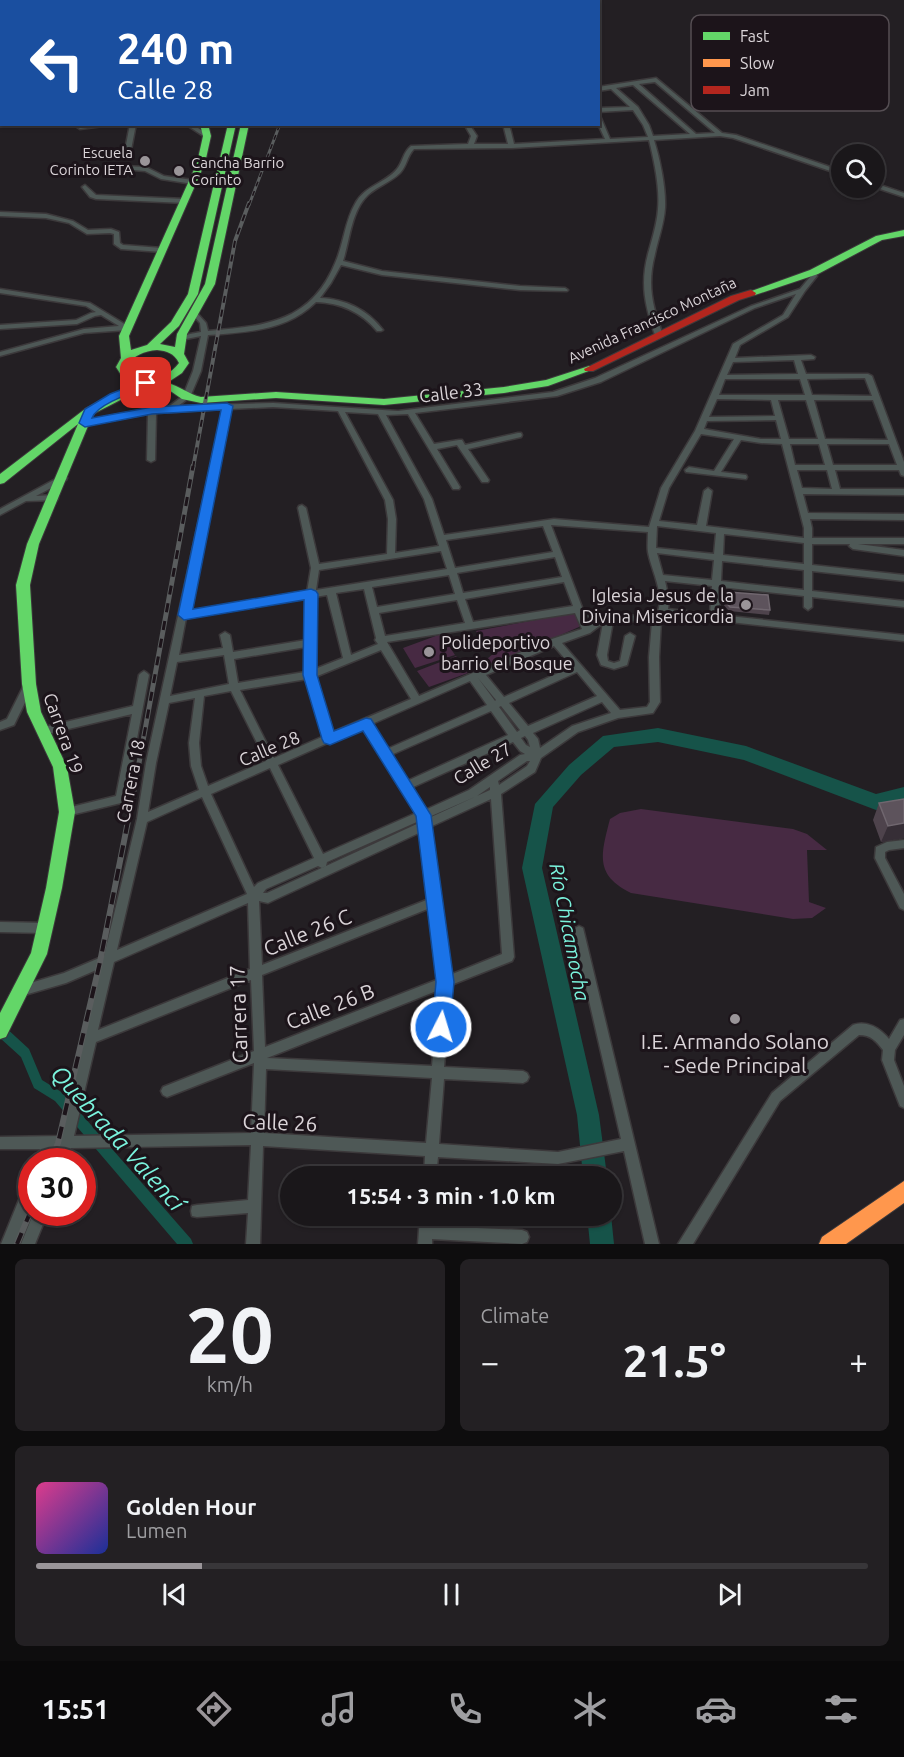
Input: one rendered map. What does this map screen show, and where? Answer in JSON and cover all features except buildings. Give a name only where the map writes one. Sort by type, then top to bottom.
[{"type":"main road","points":[[0,470],[105,392],[122,372],[121,365],[126,357],[148,348],[175,324],[193,294],[232,126]]},
{"type":"main road","points":[[0,480],[49,439],[87,417],[114,396],[168,379],[181,370],[184,363],[180,346],[213,277],[226,204],[245,126]]},
{"type":"main road","points":[[126,357],[123,343],[127,328],[200,165],[198,127]]},
{"type":"main road","name":"Avenida Francisco Montaña","points":[[122,372],[129,379],[173,388],[186,397],[206,400],[276,395],[384,402],[504,390],[570,378],[735,298],[814,272],[879,238],[904,233]]},
{"type":"main road","points":[[123,343],[148,348],[180,346]]},
{"type":"main road","name":"Carrera 19","points":[[0,1031],[39,954],[67,812],[60,767],[34,712],[29,684],[23,585],[33,544],[87,417]]},
{"type":"main road","points":[[49,439],[68,437],[77,442]]},
{"type":"main road","points":[[829,1244],[904,1191]]},
{"type":"street","points":[[600,89],[656,80],[691,110]]},
{"type":"street","points":[[635,84],[693,134]]},
{"type":"street","points":[[613,88],[636,108],[648,126],[652,139],[662,211],[647,278],[647,292],[650,311],[659,334]]},
{"type":"street","points":[[600,110],[636,108]]},
{"type":"street","points":[[693,111],[720,134]]},
{"type":"street","points":[[600,122],[608,140]]},
{"type":"street","points":[[80,127],[90,126]]},
{"type":"street","points":[[128,150],[133,126]]},
{"type":"street","points":[[467,126],[474,139],[471,145]]},
{"type":"street","points":[[507,126],[512,146]]},
{"type":"street","points":[[180,346],[205,333],[273,325],[288,319],[316,300],[339,262],[346,234],[358,203],[375,186],[402,168],[410,148],[471,145],[512,146],[720,134],[735,136],[831,169]]},
{"type":"street","points":[[200,165],[223,165]]},
{"type":"street","points":[[123,168],[147,169],[163,178],[193,183]]},
{"type":"street","points":[[85,187],[92,196],[96,197],[185,201]]},
{"type":"street","points":[[885,189],[904,195]]},
{"type":"street","points":[[0,214],[46,216],[71,222],[87,232],[117,232],[118,246],[162,250]]},
{"type":"street","points":[[339,262],[382,273],[520,288],[565,290]]},
{"type":"street","points":[[660,616],[665,599],[652,550],[652,526],[665,488],[699,431],[737,344],[786,316],[802,290],[814,276],[814,272]]},
{"type":"street","name":"Calle 33","points":[[87,417],[152,410],[273,405],[411,412],[554,394],[579,387],[753,307],[802,290]]},
{"type":"street","points":[[0,291],[88,304],[127,328]]},
{"type":"street","points":[[316,300],[337,301],[349,306],[367,317],[379,330]]},
{"type":"street","points":[[0,327],[76,322],[91,315],[103,313]]},
{"type":"street","points":[[169,409],[186,397],[197,371],[205,333],[203,323],[195,314]]},
{"type":"street","points":[[0,354],[84,331],[127,328]]},
{"type":"street","points":[[797,357],[837,491]]},
{"type":"street","points":[[730,360],[811,357]]},
{"type":"street","points":[[723,377],[868,376],[903,469],[792,467]]},
{"type":"street","points":[[714,397],[876,398]]},
{"type":"street","points":[[774,398],[806,516],[808,607]]},
{"type":"street","name":"Carrera 18","points":[[64,1148],[142,819],[151,763],[175,659],[227,406]]},
{"type":"street","points":[[340,409],[389,500],[392,519],[391,555]]},
{"type":"street","points":[[151,460],[152,410]]},
{"type":"street","points":[[381,412],[428,499],[470,626]]},
{"type":"street","points":[[411,412],[456,487]]},
{"type":"street","points":[[704,418],[779,418]]},
{"type":"street","points":[[699,431],[738,439],[786,442],[893,442]]},
{"type":"street","points":[[463,448],[518,435]]},
{"type":"street","points":[[716,473],[738,439]]},
{"type":"street","points":[[432,447],[459,442],[485,480]]},
{"type":"street","points":[[689,470],[743,477]]},
{"type":"street","points":[[0,512],[63,477]]},
{"type":"street","points":[[700,529],[708,491]]},
{"type":"street","points":[[799,491],[904,492]]},
{"type":"street","points":[[24,499],[54,498]]},
{"type":"street","points":[[303,508],[315,568],[311,594],[310,675],[330,739]]},
{"type":"street","points":[[806,516],[904,517]]},
{"type":"street","points":[[441,538],[546,522],[569,522],[700,529],[808,541],[904,541]]},
{"type":"street","points":[[546,522],[586,631]]},
{"type":"street","points":[[714,617],[720,531]]},
{"type":"street","points":[[821,541],[904,553]]},
{"type":"street","points":[[315,568],[444,548]]},
{"type":"street","points":[[652,550],[904,578]]},
{"type":"street","points":[[184,615],[557,554]]},
{"type":"street","points":[[658,577],[904,604]]},
{"type":"street","points":[[374,612],[566,579]]},
{"type":"street","points":[[367,585],[382,643],[417,701]]},
{"type":"street","points":[[331,591],[348,661]]},
{"type":"street","points":[[166,700],[310,675],[348,661],[382,643],[470,626],[578,610],[607,617],[714,617],[904,638]]},
{"type":"street","name":"Calle 27","points":[[253,896],[268,897],[326,871],[424,820],[531,769],[537,754],[575,729],[618,714],[650,710],[655,702],[654,657],[660,616]]},
{"type":"street","points":[[607,617],[602,656],[604,663],[614,666],[624,663],[630,636]]},
{"type":"street","name":"Calle 28","points":[[142,819],[555,641],[586,631],[607,617]]},
{"type":"street","points":[[225,635],[234,687],[326,871]]},
{"type":"street","points":[[555,641],[618,714]]},
{"type":"street","points":[[175,659],[311,644]]},
{"type":"street","points":[[385,754],[578,668]]},
{"type":"street","points":[[67,812],[121,799],[144,675]]},
{"type":"street","points":[[476,675],[498,704],[533,739],[537,754]]},
{"type":"street","points":[[0,726],[11,722],[29,684]]},
{"type":"street","name":"Carrera 17","points":[[200,693],[194,759],[205,792],[253,896],[260,1058],[253,1244]]},
{"type":"street","points":[[405,786],[603,697]]},
{"type":"street","points":[[498,704],[523,748],[537,754]]},
{"type":"street","points":[[43,730],[138,709]]},
{"type":"street","points":[[366,723],[424,820],[445,982],[430,1166]]},
{"type":"street","name":"Calle 26 B","points":[[167,1091],[260,1058],[508,957],[495,786]]},
{"type":"street","name":"Calle 27","points":[[21,991],[66,978],[253,896],[262,886],[321,860],[424,820]]},
{"type":"street","points":[[904,844],[887,846],[880,850],[880,858],[904,905]]},
{"type":"street","name":"Calle 26 C","points":[[92,1038],[435,902]]},
{"type":"street","points":[[0,927],[45,928]]},
{"type":"street","points":[[579,931],[652,1244]]},
{"type":"street","points":[[904,1024],[889,1049],[888,1060],[904,1102]]},
{"type":"street","points":[[685,1244],[776,1097],[857,1029],[868,1028],[879,1035],[889,1049]]},
{"type":"street","points":[[260,1058],[523,1077]]},
{"type":"street","name":"Calle 26","points":[[0,1143],[258,1139],[558,1158],[629,1144]]},
{"type":"street","points":[[46,1148],[48,1143]]},
{"type":"street","points":[[196,1211],[255,1206]]},
{"type":"street","points":[[8,1244],[18,1219]]},
{"type":"street","points":[[28,1244],[35,1226]]},
{"type":"street","points":[[426,1238],[522,1237]]},
{"type":"shaded area","points":[[574,613],[580,621],[579,627],[492,665],[487,659],[500,648],[498,642],[478,635],[476,631]]},
{"type":"shaded area","name":"Polideportivo barrio el Bosque","points":[[441,634],[455,655],[415,668],[403,648]]},
{"type":"shaded area","points":[[456,656],[468,673],[429,687],[417,671]]},
{"type":"shaded area","points":[[641,809],[793,829],[807,834],[827,850],[807,850],[809,902],[826,908],[812,918],[793,919],[631,893],[611,879],[606,871],[603,862],[604,843],[610,819],[620,813]]},
{"type":"waterway","name":"Río Chicamocha","points":[[594,1166],[588,1115],[532,868],[544,804],[575,770],[609,741],[658,735],[746,753],[876,802],[904,795]]},
{"type":"waterway","name":"Quebrada Valencí","points":[[0,1030],[25,1053],[38,1084],[59,1097],[186,1244]]},
{"type":"waterway","name":"Río Chicamocha","points":[[600,1226],[602,1244]]},
{"type":"railway","points":[[249,205],[279,126]]},
{"type":"railway","points":[[193,468],[235,241],[249,203]]},
{"type":"railway","points":[[131,807],[193,466]]},
{"type":"railway","points":[[56,1148],[100,962],[131,806]]},
{"type":"railway","points":[[17,1244],[24,1226]]},
{"type":"traffic: fast","points":[[126,357],[124,336],[201,163],[207,136],[204,126]]},
{"type":"traffic: fast","points":[[151,347],[175,324],[193,294],[232,126]]},
{"type":"traffic: fast","points":[[179,353],[182,334],[210,284],[245,126]]},
{"type":"traffic: fast","points":[[751,293],[814,272],[879,238],[904,233]]},
{"type":"traffic: fast","points":[[157,347],[170,349],[180,355],[184,363],[178,371],[152,384],[143,384],[127,376],[121,367],[127,358],[146,348],[157,347]]},
{"type":"traffic: fast","points":[[156,383],[173,388],[186,397],[201,400],[276,395],[384,402],[504,390],[548,383],[589,369]]},
{"type":"traffic: fast","points":[[0,480],[51,438],[87,413],[146,383]]},
{"type":"traffic: fast","points":[[0,1031],[39,954],[54,888],[67,812],[60,767],[34,712],[29,684],[23,585],[33,544],[89,411]]},
{"type":"traffic: slow","points":[[829,1244],[904,1191]]},
{"type":"traffic: jam","points":[[589,369],[735,298],[751,293]]},
{"type":"place","name":"Escuela Corinto IETA","points":[[145,161]]},
{"type":"place","name":"Cancha Barrio Corinto","points":[[179,171]]},
{"type":"place","name":"Iglesia Jesus de la Divina Misericordia","points":[[746,605]]},
{"type":"place","name":"Polideportivo barrio el Bosque","points":[[429,652]]},
{"type":"place","name":"I.E. Armando Solano - Sede Principal","points":[[735,1019]]},
{"type":"route","points":[[146,383],[128,389],[89,411],[85,423],[152,410],[227,406],[184,615],[311,594],[310,675],[330,739],[366,723],[423,815],[445,982],[441,1027]]}]
